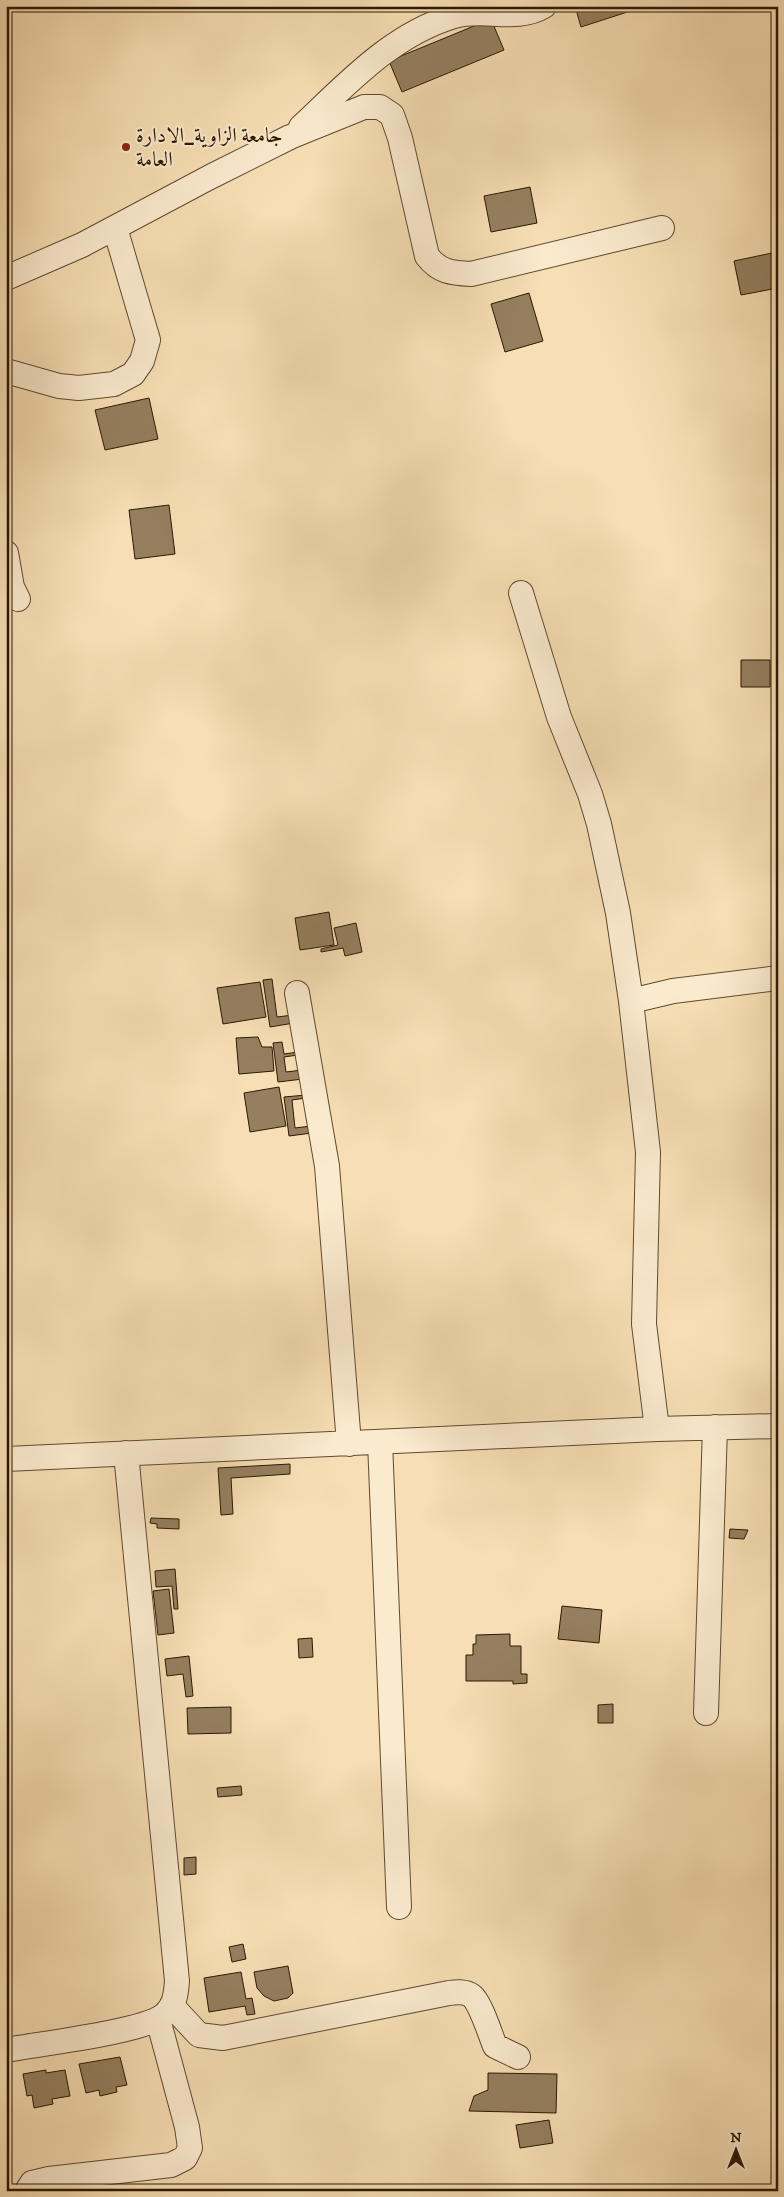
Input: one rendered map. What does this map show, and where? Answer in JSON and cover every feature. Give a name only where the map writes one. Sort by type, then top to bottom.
[{"type":"street","points":[[290,137],[379,55],[406,38],[455,16],[479,13],[510,15],[534,12],[544,6]]},
{"type":"street","points":[[6,278],[82,245],[290,137],[364,107],[380,107],[392,115],[400,138],[427,256],[433,264],[448,273],[471,274],[662,228]]},
{"type":"street","points":[[6,371],[59,386],[80,388],[114,384],[133,374],[142,361],[148,340],[115,228]]},
{"type":"street","points":[[6,553],[12,587],[18,599]]},
{"type":"street","points":[[521,594],[560,717],[590,794],[599,824],[618,913],[631,1001],[648,1152],[644,1324],[658,1429]]},
{"type":"street","points":[[631,1001],[673,990],[778,978]]},
{"type":"street","points":[[297,993],[327,1166],[349,1444]]},
{"type":"street","points":[[6,1459],[658,1429],[778,1426]]},
{"type":"street","points":[[706,1713],[715,1428]]},
{"type":"street","points":[[380,1442],[399,1907]]},
{"type":"street","points":[[6,2050],[134,2027],[165,2012],[176,1998],[177,1980],[126,1453]]},
{"type":"street","points":[[165,2012],[199,2036],[223,2038],[462,1992],[472,1996],[478,2004],[494,2046],[518,2057]]},
{"type":"street","points":[[27,2191],[32,2183],[49,2178],[171,2165],[185,2158],[190,2148],[165,2012]]},
{"type":"building","points":[[575,6],[646,6],[581,27]]},
{"type":"building","points":[[491,19],[504,50],[402,92],[389,61]]},
{"type":"building","points":[[530,187],[537,223],[491,232],[484,196]]},
{"type":"building","points":[[772,253],[778,288],[741,295],[734,261]]},
{"type":"building","points":[[529,293],[543,341],[505,352],[491,304]]},
{"type":"building","points":[[149,398],[158,439],[105,450],[95,410]]},
{"type":"building","points":[[169,505],[175,554],[135,559],[129,510]]},
{"type":"building","points":[[741,660],[770,660],[770,687],[741,687]]},
{"type":"building","points":[[329,912],[334,945],[300,950],[295,918]]},
{"type":"building","points":[[356,923],[362,952],[345,956],[343,948],[321,952],[321,949],[338,945],[334,928]]},
{"type":"building","points":[[272,979],[277,1017],[293,1015],[294,1023],[270,1027],[263,980]]},
{"type":"building","points":[[260,982],[266,1017],[223,1024],[217,988]]},
{"type":"building","points":[[258,1037],[262,1047],[272,1047],[274,1071],[239,1074],[236,1038]]},
{"type":"building","points":[[282,1042],[284,1054],[298,1052],[298,1055],[284,1057],[286,1072],[302,1070],[303,1079],[278,1082],[273,1043]]},
{"type":"building","points":[[279,1087],[286,1126],[250,1132],[244,1093]]},
{"type":"building","points":[[306,1095],[306,1098],[292,1100],[295,1128],[311,1126],[312,1133],[289,1136],[284,1097]]},
{"type":"building","points":[[290,1464],[290,1474],[231,1478],[233,1514],[221,1515],[218,1468]]},
{"type":"building","points":[[151,1518],[179,1519],[179,1529],[157,1528],[157,1524],[150,1523]]},
{"type":"building","points":[[730,1529],[748,1530],[744,1539],[729,1538]]},
{"type":"building","points":[[175,1569],[178,1609],[174,1609],[172,1586],[156,1587],[155,1571]]},
{"type":"building","points":[[169,1589],[174,1633],[158,1635],[153,1591]]},
{"type":"building","points":[[562,1606],[602,1610],[599,1643],[558,1639]]},
{"type":"building","points":[[510,1634],[510,1646],[521,1646],[521,1674],[527,1674],[527,1683],[513,1684],[513,1681],[466,1681],[466,1655],[473,1655],[473,1644],[476,1644],[476,1635]]},
{"type":"building","points":[[312,1638],[313,1657],[299,1658],[298,1639]]},
{"type":"building","points":[[189,1656],[193,1696],[186,1697],[183,1674],[167,1676],[165,1659]]},
{"type":"building","points":[[613,1704],[613,1723],[598,1723],[598,1705]]},
{"type":"building","points":[[231,1707],[231,1733],[188,1734],[187,1708]]},
{"type":"building","points":[[241,1786],[242,1795],[218,1797],[217,1788]]},
{"type":"building","points":[[196,1857],[196,1874],[184,1875],[184,1858]]},
{"type":"building","points":[[243,1944],[246,1959],[232,1962],[229,1947]]},
{"type":"building","points":[[288,1966],[293,1993],[288,1998],[274,2001],[264,1996],[257,1988],[254,1972]]},
{"type":"building","points":[[241,1972],[246,1999],[252,1998],[255,2014],[247,2015],[245,2006],[209,2012],[204,1978]]},
{"type":"building","points":[[120,2057],[127,2085],[116,2087],[117,2092],[100,2096],[99,2090],[86,2093],[79,2064]]},
{"type":"building","points":[[46,2070],[46,2073],[65,2070],[70,2096],[52,2099],[53,2104],[34,2108],[32,2095],[27,2096],[23,2074]]},
{"type":"building","points":[[488,2073],[557,2074],[556,2113],[469,2111],[474,2096],[488,2090]]},
{"type":"building","points":[[549,2120],[553,2143],[520,2148],[516,2125]]},
{"type":"building","points":[[8,2177],[11,2191],[6,2191],[6,2178]]},
{"type":"place","name":"جامعة الزاوية_الادارة العامة","points":[[126,147]]}]
